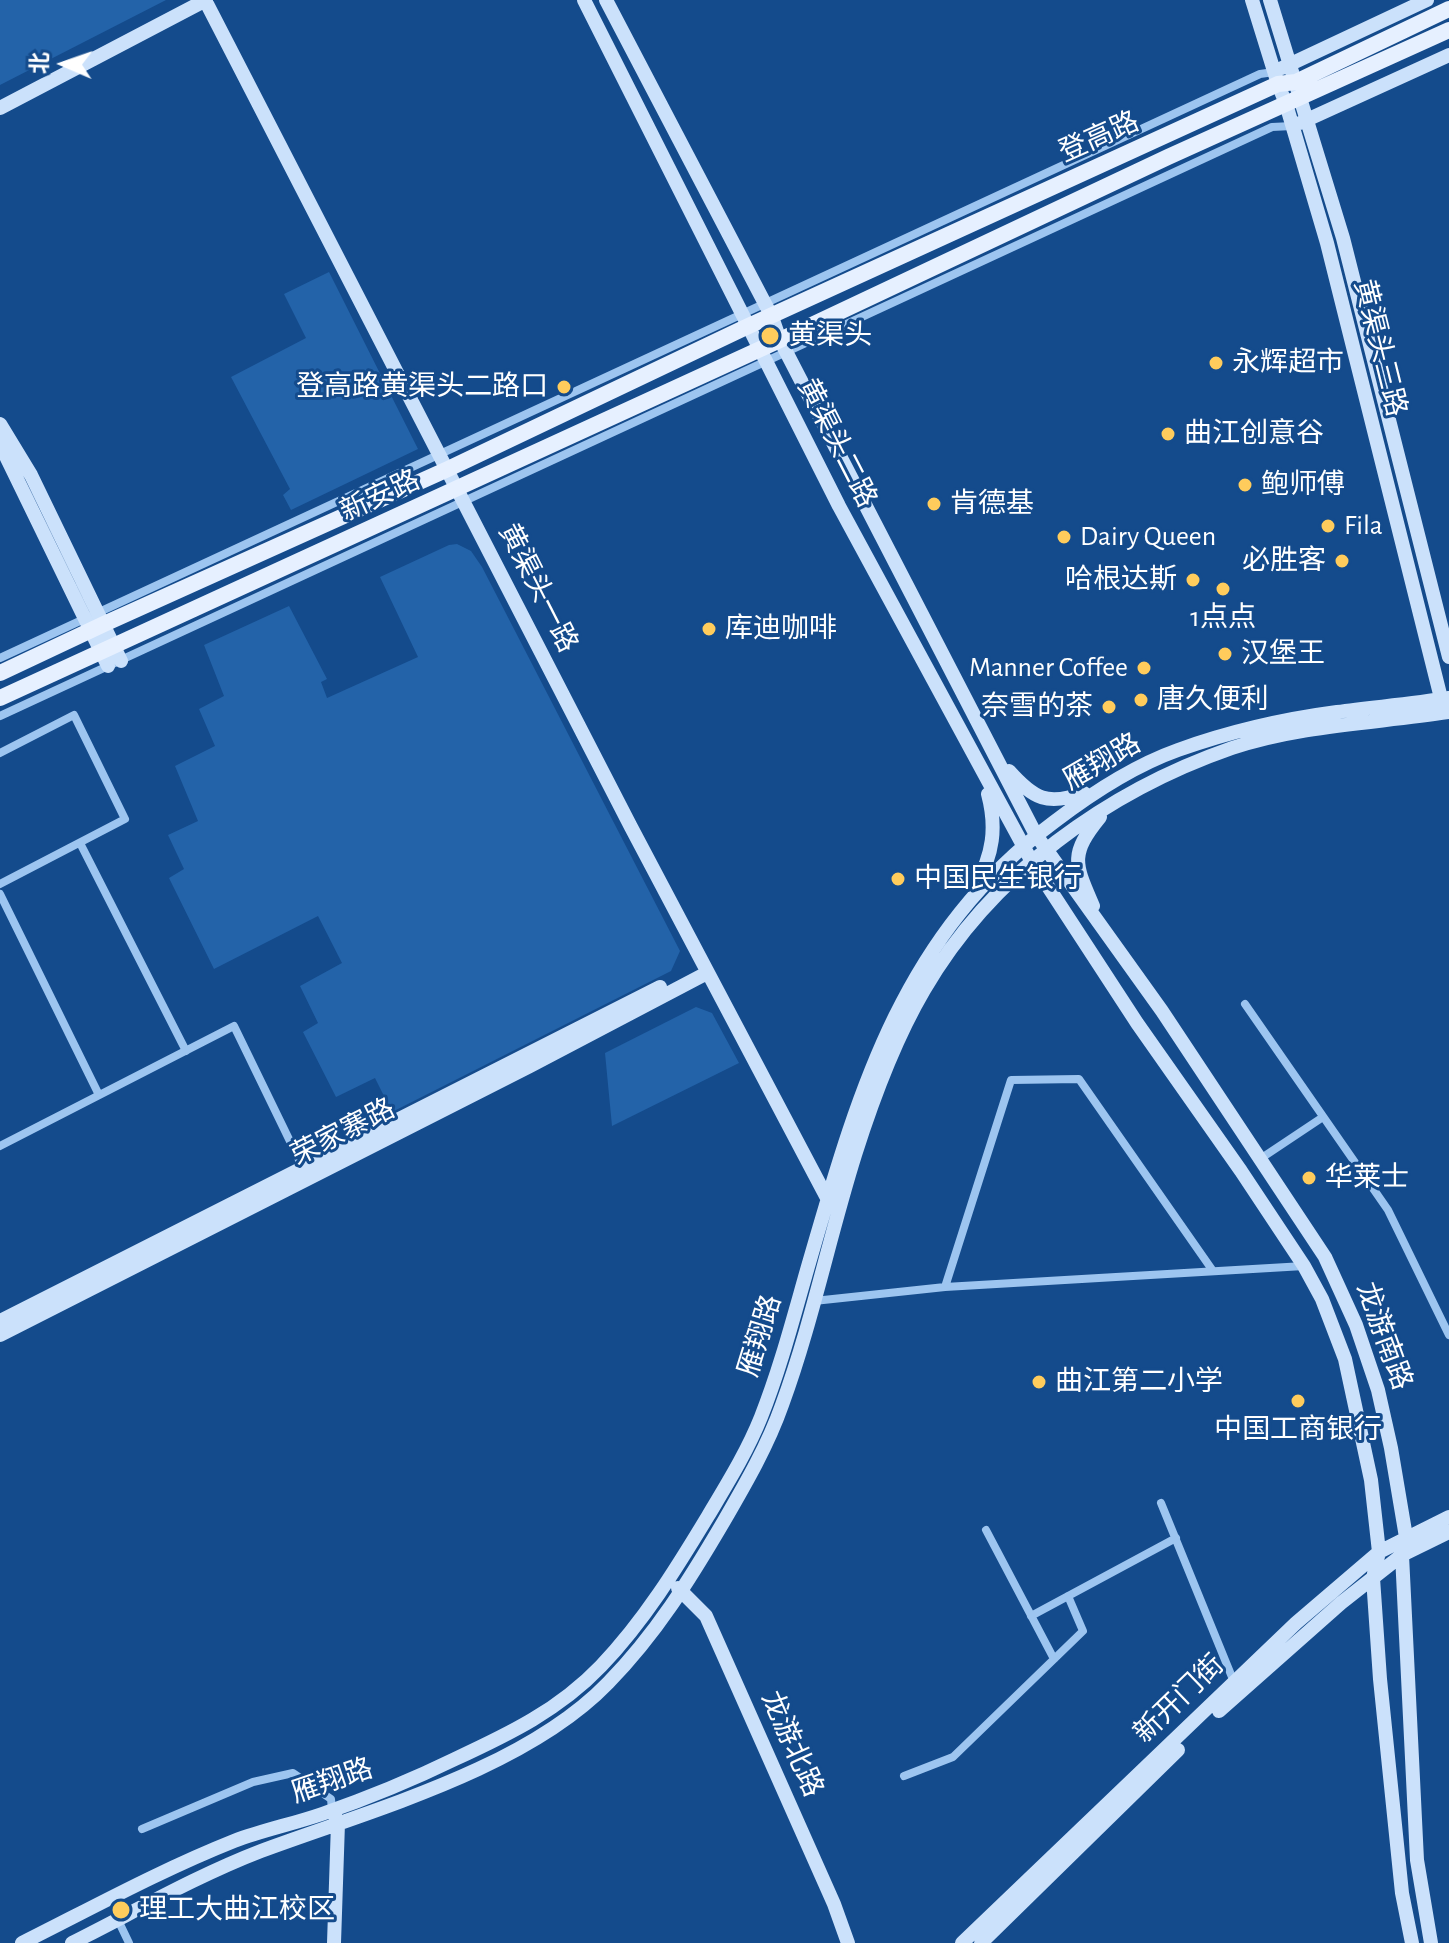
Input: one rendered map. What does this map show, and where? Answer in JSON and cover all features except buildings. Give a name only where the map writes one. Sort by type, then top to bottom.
[{"type":"main road","points":[[0,108],[205,0]]},
{"type":"main road","name":"黄渠头一路","points":[[205,0],[705,969],[827,1198]]},
{"type":"main road","name":"黄渠头二路","points":[[584,0],[839,506],[1032,862]]},
{"type":"main road","name":"黄渠头二路","points":[[606,0],[1036,835]]},
{"type":"main road","points":[[1252,0],[1276,78],[1290,64],[1427,0]]},
{"type":"main road","name":"黄渠头三路","points":[[1270,0],[1290,64],[1294,94],[1292,126],[1327,243],[1446,706]]},
{"type":"main road","name":"登高路","points":[[784,346],[1294,94],[1449,9]]},
{"type":"main road","name":"登高路","points":[[1294,94],[1449,30]]},
{"type":"main road","points":[[1292,126],[1449,55]]},
{"type":"main road","name":"登高路","points":[[768,310],[1276,78],[1294,94]]},
{"type":"main road","name":"黄渠头三路","points":[[1294,94],[1307,119],[1343,238],[1449,657]]},
{"type":"main road","name":"新安路","points":[[0,673],[95,621],[768,310]]},
{"type":"main road","name":"新安路","points":[[0,698],[111,657],[461,495],[510,462],[784,346]]},
{"type":"main road","points":[[0,424],[31,475],[111,657]]},
{"type":"main road","points":[[0,444],[95,621]]},
{"type":"main road","name":"雁翔路","points":[[72,1943],[535,1720],[576,1690],[605,1662],[648,1612],[669,1579],[736,1468],[759,1420],[785,1345],[827,1198],[871,1069],[891,1022],[934,944],[1023,846],[1107,785],[1177,750],[1250,729],[1335,712],[1446,706]]},
{"type":"main road","name":"雁翔路","points":[[22,1943],[187,1861],[236,1841],[411,1798],[493,1761],[566,1719],[609,1682],[683,1592],[769,1437],[782,1407],[856,1153],[878,1089],[926,987],[959,938],[1009,881],[1046,850],[1107,808],[1187,766],[1257,741],[1446,706]]},
{"type":"main road","points":[[995,756],[1028,791],[1039,797],[1063,800],[1107,785]]},
{"type":"main road","points":[[964,908],[988,863],[992,848],[993,816],[982,771]]},
{"type":"main road","points":[[1101,925],[1079,876],[1077,860],[1079,845],[1107,808]]},
{"type":"main road","name":"龙游南路","points":[[1036,835],[1101,925],[1325,1257],[1356,1325],[1383,1409],[1406,1537],[1402,1555],[1417,1860],[1431,1943]]},
{"type":"main road","name":"龙游南路","points":[[1032,862],[1137,1023],[1304,1266],[1322,1299],[1345,1359],[1371,1480],[1379,1552],[1373,1578],[1380,1679],[1402,1893],[1412,1943]]},
{"type":"main road","name":"荣家寨路","points":[[0,1321],[705,969]]},
{"type":"main road","name":"荣家寨路","points":[[0,1335],[530,1066],[705,969]]},
{"type":"main road","name":"新开门街","points":[[962,1943],[1296,1623],[1379,1552],[1449,1517]]},
{"type":"main road","name":"新开门街","points":[[981,1943],[1221,1709],[1402,1555],[1449,1532]]},
{"type":"main road","name":"龙游北路","points":[[669,1579],[706,1616],[834,1904],[848,1943]]},
{"type":"main road","points":[[334,1943],[335,1816]]},
{"type":"street","points":[[784,346],[1272,127],[1292,126]]},
{"type":"street","points":[[0,658],[95,621]]},
{"type":"street","points":[[0,716],[111,657]]},
{"type":"street","points":[[0,753],[74,715],[125,819],[0,884]]},
{"type":"street","points":[[80,843],[186,1051]]},
{"type":"street","points":[[0,894],[99,1095]]},
{"type":"street","points":[[1245,1004],[1388,1210],[1449,1335]]},
{"type":"street","points":[[0,1146],[234,1026],[303,1168]]},
{"type":"street","points":[[945,1287],[1011,1080],[1079,1079],[1213,1271]]},
{"type":"street","points":[[1260,1159],[1323,1117]]},
{"type":"street","points":[[814,1301],[945,1287],[1304,1266]]},
{"type":"street","points":[[1161,1503],[1234,1683]]},
{"type":"street","points":[[986,1530],[1054,1659]]},
{"type":"street","points":[[1031,1616],[1176,1538]]},
{"type":"street","points":[[904,1776],[953,1757],[1083,1631],[1068,1596]]},
{"type":"street","points":[[142,1829],[253,1782],[293,1773],[331,1799],[335,1816]]},
{"type":"street","points":[[118,1920],[129,1943]]},
{"type":"shaded area","points":[[0,0],[166,0],[0,85]]},
{"type":"shaded area","points":[[329,272],[418,449],[291,510],[283,495],[290,489],[231,377],[306,338],[284,294]]},
{"type":"shaded area","points":[[457,544],[471,551],[482,567],[680,951],[671,971],[392,1112],[375,1078],[336,1097],[303,1032],[318,1023],[300,986],[342,963],[318,916],[214,969],[169,878],[184,869],[168,835],[198,821],[175,766],[215,746],[199,709],[224,696],[204,645],[289,606],[327,679],[321,682],[327,698],[418,657],[380,577]]},
{"type":"shaded area","points":[[696,1007],[712,1013],[739,1063],[612,1126],[605,1053]]},
{"type":"place","name":"黄渠头","points":[[770,336]]},
{"type":"place","name":"永辉超市","points":[[1216,363]]},
{"type":"place","name":"登高路黄渠头二路口","points":[[564,387]]},
{"type":"place","name":"曲江创意谷","points":[[1168,434]]},
{"type":"place","name":"鲍师傅","points":[[1245,485]]},
{"type":"place","name":"肯德基","points":[[934,504]]},
{"type":"place","name":"Fila","points":[[1328,526]]},
{"type":"place","name":"Dairy Queen","points":[[1064,537]]},
{"type":"place","name":"必胜客","points":[[1342,561]]},
{"type":"place","name":"哈根达斯","points":[[1193,580]]},
{"type":"place","name":"1点点","points":[[1223,589]]},
{"type":"place","name":"库迪咖啡","points":[[709,629]]},
{"type":"place","name":"汉堡王","points":[[1225,654]]},
{"type":"place","name":"Manner Coffee","points":[[1144,668]]},
{"type":"place","name":"唐久便利","points":[[1141,700]]},
{"type":"place","name":"奈雪的茶","points":[[1109,707]]},
{"type":"place","name":"中国民生银行","points":[[898,879]]},
{"type":"place","name":"华莱士","points":[[1309,1178]]},
{"type":"place","name":"曲江第二小学","points":[[1039,1382]]},
{"type":"place","name":"中国工商银行","points":[[1298,1401]]},
{"type":"place","name":"理工大曲江校区","points":[[121,1910]]}]
